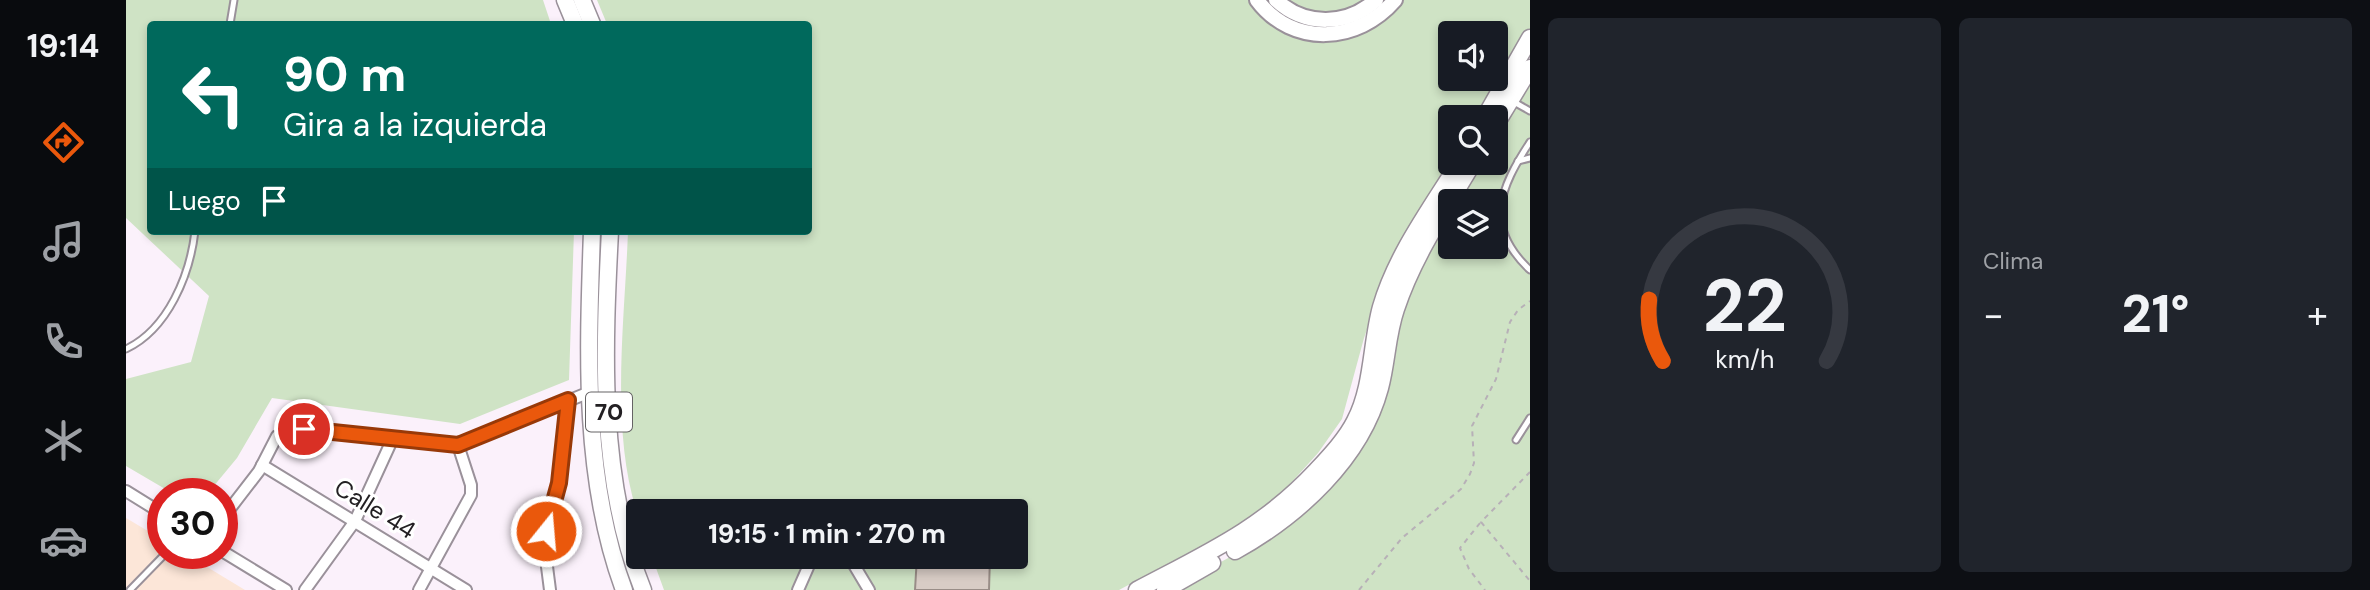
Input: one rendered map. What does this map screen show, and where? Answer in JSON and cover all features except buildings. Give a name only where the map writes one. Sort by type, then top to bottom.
[{"type":"main road","points":[[565,0],[574,21]]},
{"type":"main road","points":[[582,0],[591,21]]},
{"type":"main road","points":[[1257,0],[1282,23],[1298,31],[1323,36],[1364,26],[1385,12],[1395,0]]},
{"type":"main road","points":[[1276,0],[1295,14],[1326,21],[1351,16],[1376,0]]},
{"type":"main road","points":[[1492,105],[1530,38]]},
{"type":"main road","points":[[1508,105],[1525,88],[1530,68]]},
{"type":"main road","points":[[1137,590],[1240,536],[1298,491],[1332,454],[1356,420],[1367,382],[1382,306],[1392,278],[1452,175]]},
{"type":"main road","points":[[1172,587],[1275,526],[1327,479],[1348,453],[1368,422],[1381,387],[1393,319],[1408,280],[1427,239],[1466,175]]},
{"type":"main road","name":"70","points":[[592,235],[590,392],[603,516],[624,590]]},
{"type":"main road","name":"70","points":[[610,235],[607,335],[611,440],[625,537],[643,590]]},
{"type":"street","points":[[238,498],[262,465],[277,436],[290,431],[304,429],[458,445],[590,392]]},
{"type":"street","points":[[550,590],[545,551],[546,531],[559,483],[568,400]]},
{"type":"street","points":[[306,590],[355,521],[393,438]]},
{"type":"street","points":[[419,590],[471,495],[471,485],[458,445]]},
{"type":"street","name":"Calle 44","points":[[262,465],[466,590]]},
{"type":"street","points":[[126,491],[147,504]]},
{"type":"street","points":[[238,561],[285,590]]},
{"type":"street","points":[[798,590],[807,569]]},
{"type":"street","points":[[856,569],[869,590]]},
{"type":"lane","points":[[230,21],[234,0]]},
{"type":"lane","points":[[1511,100],[1530,111]]},
{"type":"lane","points":[[1530,142],[1518,160],[1499,205],[1504,230],[1514,251],[1530,270]]},
{"type":"lane","points":[[1518,160],[1530,158]]},
{"type":"lane","points":[[126,349],[149,334],[172,302],[188,267],[194,235]]},
{"type":"lane","points":[[1516,440],[1530,418]]},
{"type":"lane","points":[[130,590],[150,569]]},
{"type":"path","points":[[1359,590],[1402,538],[1461,489],[1470,474],[1474,463],[1472,426],[1496,379],[1510,322],[1518,310],[1530,301]]},
{"type":"path","points":[[1485,590],[1469,569],[1460,548],[1467,536],[1530,472]]},
{"type":"path","points":[[1481,522],[1530,581]]},
{"type":"shaded area","points":[[126,518],[147,530],[147,569],[210,569],[245,590],[126,590]]},
{"type":"green space","points":[[126,0],[543,0],[550,21],[147,21],[147,235],[574,235],[569,380],[460,424],[272,398],[237,458],[220,478],[147,478],[126,466],[126,379],[191,362],[209,296],[126,218]]},
{"type":"green space","points":[[597,0],[1530,0],[1530,29],[1508,66],[1508,21],[1438,21],[1438,91],[1493,91],[1484,105],[1438,105],[1438,175],[1443,175],[1389,266],[1364,338],[1342,419],[1318,453],[1264,513],[1119,590],[664,590],[656,569],[1028,569],[1028,499],[634,499],[624,450],[621,376],[628,235],[812,235],[812,21],[606,21]]},
{"type":"green space","points":[[1530,77],[1530,590],[1175,590],[1184,582],[1278,531],[1319,494],[1438,230],[1438,259],[1508,259],[1508,189],[1462,189],[1471,175],[1508,175],[1508,113]]},
{"type":"route","points":[[304,429],[458,445],[568,400],[559,483],[546,531]]}]
